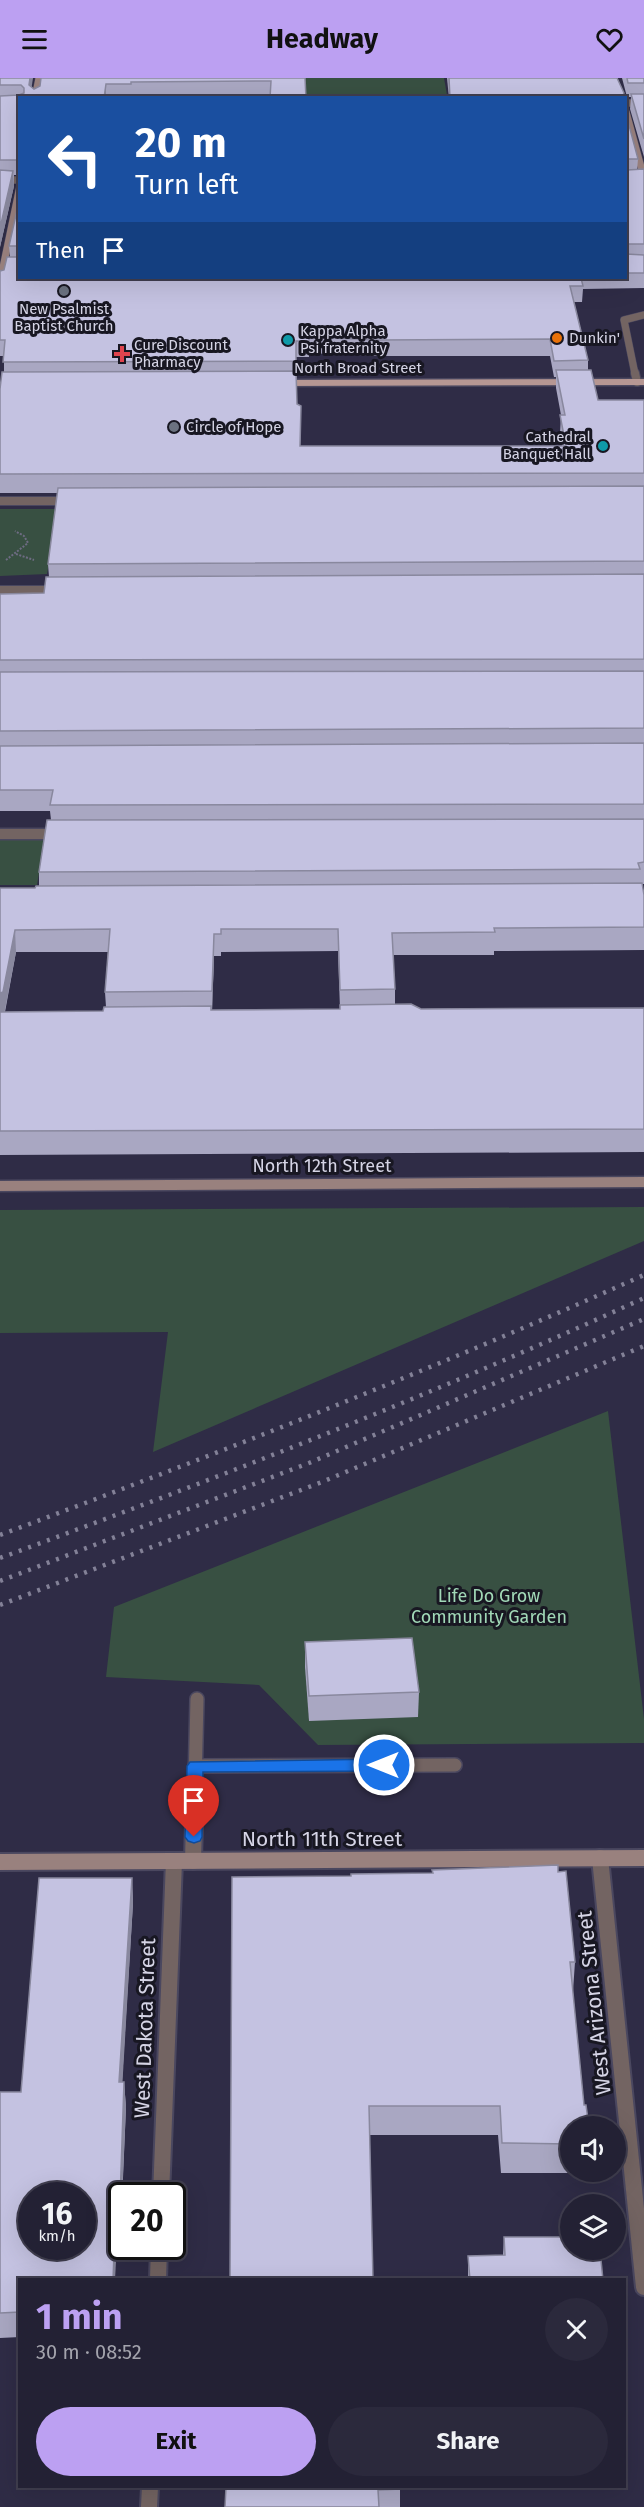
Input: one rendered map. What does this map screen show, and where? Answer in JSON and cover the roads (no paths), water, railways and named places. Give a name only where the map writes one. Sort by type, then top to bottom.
[{"type":"main road","points":[[35,96],[39,78]]},
{"type":"main road","points":[[627,116],[644,179]]},
{"type":"main road","points":[[0,282],[18,197]]},
{"type":"main road","name":"North Broad Street","points":[[270,383],[640,382]]},
{"type":"main road","name":"North 12th Street","points":[[0,1186],[644,1182]]},
{"type":"main road","name":"North 11th Street","points":[[0,1862],[644,1858]]},
{"type":"street","points":[[627,103],[644,103]]},
{"type":"street","points":[[635,179],[644,179]]},
{"type":"street","points":[[0,180],[18,180]]},
{"type":"street","points":[[640,382],[624,320],[644,315]]},
{"type":"street","points":[[0,501],[84,500]]},
{"type":"street","points":[[0,590],[72,590]]},
{"type":"street","points":[[0,834],[70,834]]},
{"type":"street","points":[[193,1860],[197,1699]]},
{"type":"street","points":[[195,1766],[455,1765]]},
{"type":"street","name":"West Arizona Street","points":[[600,1858],[644,2287]]},
{"type":"street","name":"West Dakota Street","points":[[162,2182],[174,1861]]},
{"type":"street","points":[[158,2278],[159,2260]]},
{"type":"street","points":[[149,2507],[150,2488]]},
{"type":"railway","points":[[0,1535],[324,1410],[644,1275]]},
{"type":"railway","points":[[0,1558],[405,1402],[644,1298]]},
{"type":"railway","points":[[0,1581],[309,1463],[644,1319]]},
{"type":"railway","points":[[0,1605],[322,1482],[644,1346]]},
{"type":"place","name":"New Psalmist Baptist Church","points":[[64,291]]},
{"type":"place","name":"Dunkin'","points":[[557,338]]},
{"type":"place","name":"Kappa Alpha Psi fraternity","points":[[288,340]]},
{"type":"place","name":"Cure Discount Pharmacy","points":[[122,354]]},
{"type":"place","name":"Circle of Hope","points":[[174,427]]},
{"type":"place","name":"Cathedral Banquet Hall","points":[[603,446]]},
{"type":"park label","name":"Life Do Grow Community Garden","points":[[489,1606]]}]
